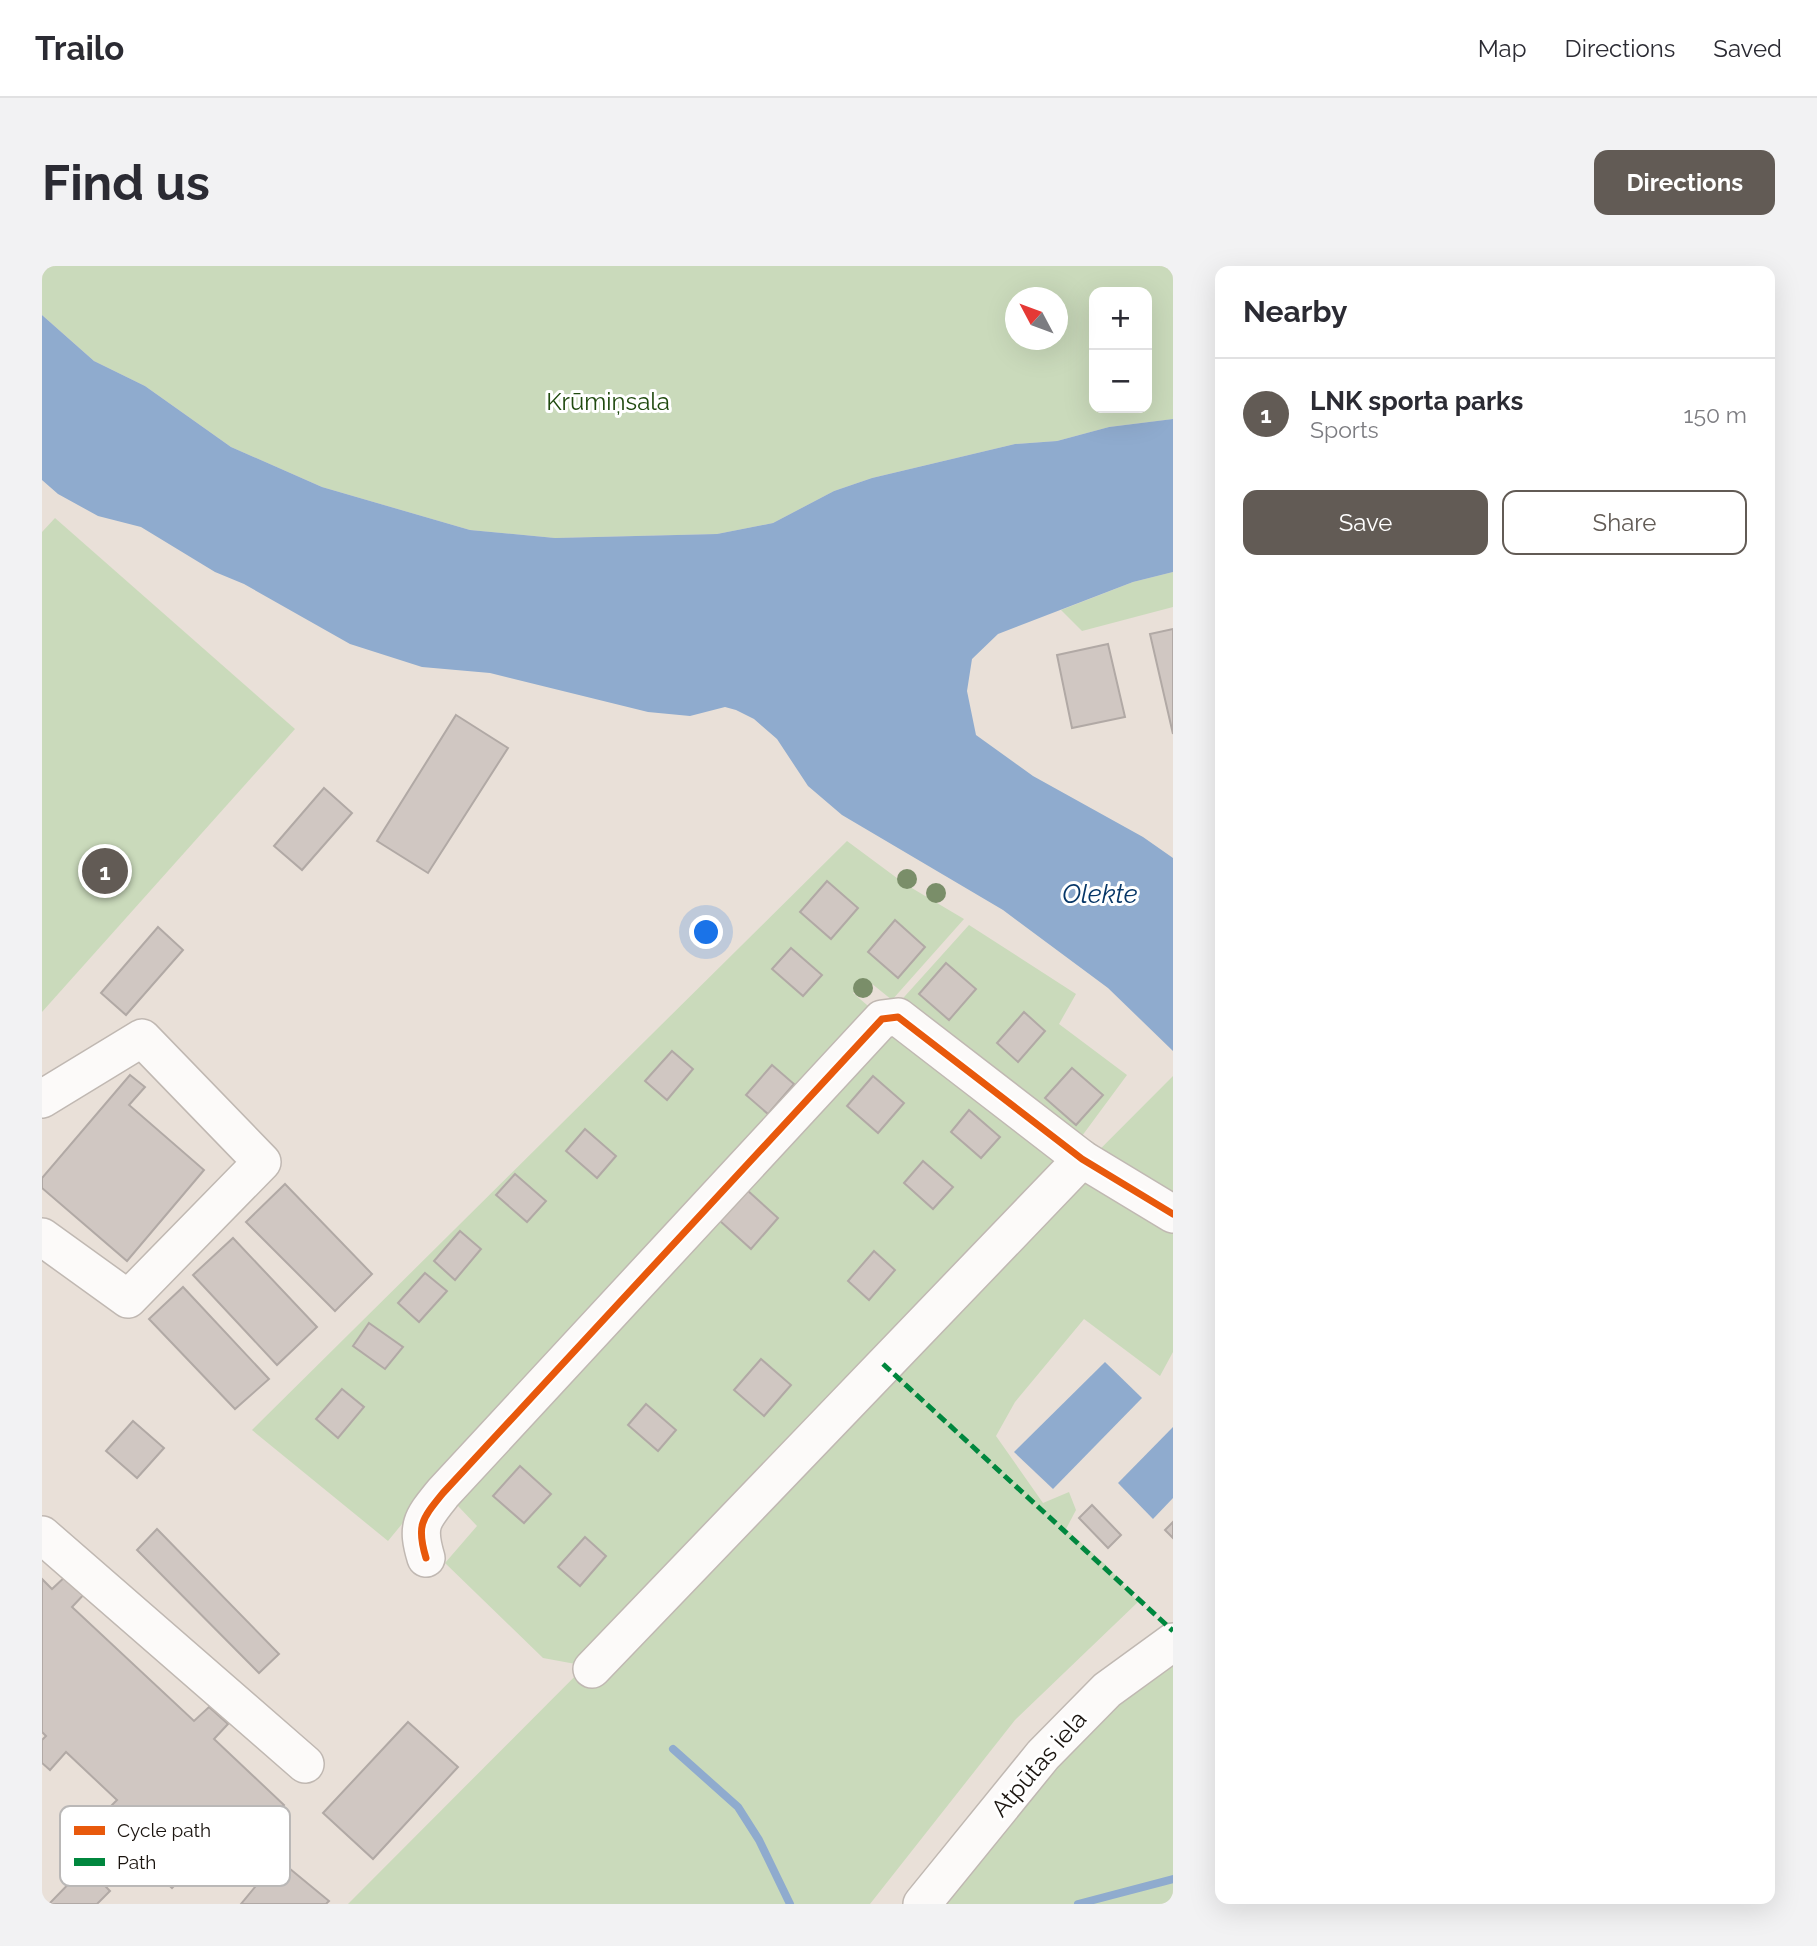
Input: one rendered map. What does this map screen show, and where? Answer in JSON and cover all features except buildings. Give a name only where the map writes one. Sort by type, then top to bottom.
[{"type":"street","points":[[426,1559],[420,1537],[422,1518],[443,1493],[882,1018],[898,1017],[1082,1159],[1173,1214]]},
{"type":"street","points":[[42,1100],[142,1038],[262,1162],[128,1299],[42,1237]]},
{"type":"street","points":[[592,1669],[1082,1159]]},
{"type":"street","points":[[42,1535],[305,1764]]},
{"type":"street","name":"Atpūtas iela","points":[[922,1904],[1043,1755],[1107,1690],[1173,1642]]},
{"type":"green space","name":"Krūmiņsala","points":[[42,266],[1173,266],[1173,419],[1109,427],[1057,441],[1015,444],[872,478],[834,491],[773,523],[717,534],[555,538],[470,530],[322,487],[231,447],[145,386],[94,361],[42,315]]},
{"type":"green space","points":[[55,518],[295,729],[42,1012],[42,532]]},
{"type":"green space","points":[[1173,572],[1173,607],[1082,631],[1061,610],[1133,582]]},
{"type":"green space","points":[[847,841],[905,884],[964,919],[892,1000],[866,979],[853,993],[874,1011],[434,1485],[388,1541],[252,1430]]},
{"type":"green space","points":[[969,925],[1076,994],[1059,1024],[1127,1075],[1079,1140],[896,1006]]},
{"type":"green space","points":[[891,1028],[1068,1158],[581,1665],[543,1658],[445,1563],[477,1526],[458,1506],[457,1496]]},
{"type":"green space","points":[[1173,1076],[1173,1352],[1160,1376],[1084,1319],[1015,1402],[996,1436],[1043,1503],[1069,1492],[1076,1510],[1066,1529],[1108,1567],[1138,1602],[1015,1720],[870,1904],[348,1904]]},
{"type":"green space","points":[[1173,1656],[1173,1904],[941,1904],[1097,1719]]},
{"type":"water","name":"Olekte","points":[[42,315],[94,361],[145,386],[231,447],[322,487],[470,530],[555,538],[717,534],[773,523],[834,491],[872,478],[1015,444],[1057,441],[1109,427],[1173,419],[1173,572],[1133,582],[998,634],[972,659],[967,691],[976,735],[1033,776],[1143,837],[1173,858],[1173,1051],[1108,988],[1003,910],[842,815],[808,786],[777,739],[754,719],[736,710],[725,707],[690,716],[648,712],[490,673],[422,667],[350,644],[244,584],[215,572],[141,527],[98,516],[58,494],[42,480]]},
{"type":"water","points":[[1105,1362],[1142,1398],[1053,1489],[1014,1452]]},
{"type":"water","points":[[1173,1427],[1173,1498],[1153,1519],[1118,1483]]},
{"type":"waterway","points":[[673,1749],[738,1807],[759,1840],[790,1904]]},
{"type":"waterway","points":[[1078,1904],[1173,1879]]},
{"type":"marked path","points":[[883,1364],[1173,1631]]},
{"type":"cycle path","points":[[426,1558],[421,1530],[430,1509],[443,1493],[882,1019],[898,1017],[1082,1159],[1173,1214]]},
{"type":"place","name":"LNK sporta parks","points":[[105,871]]}]
